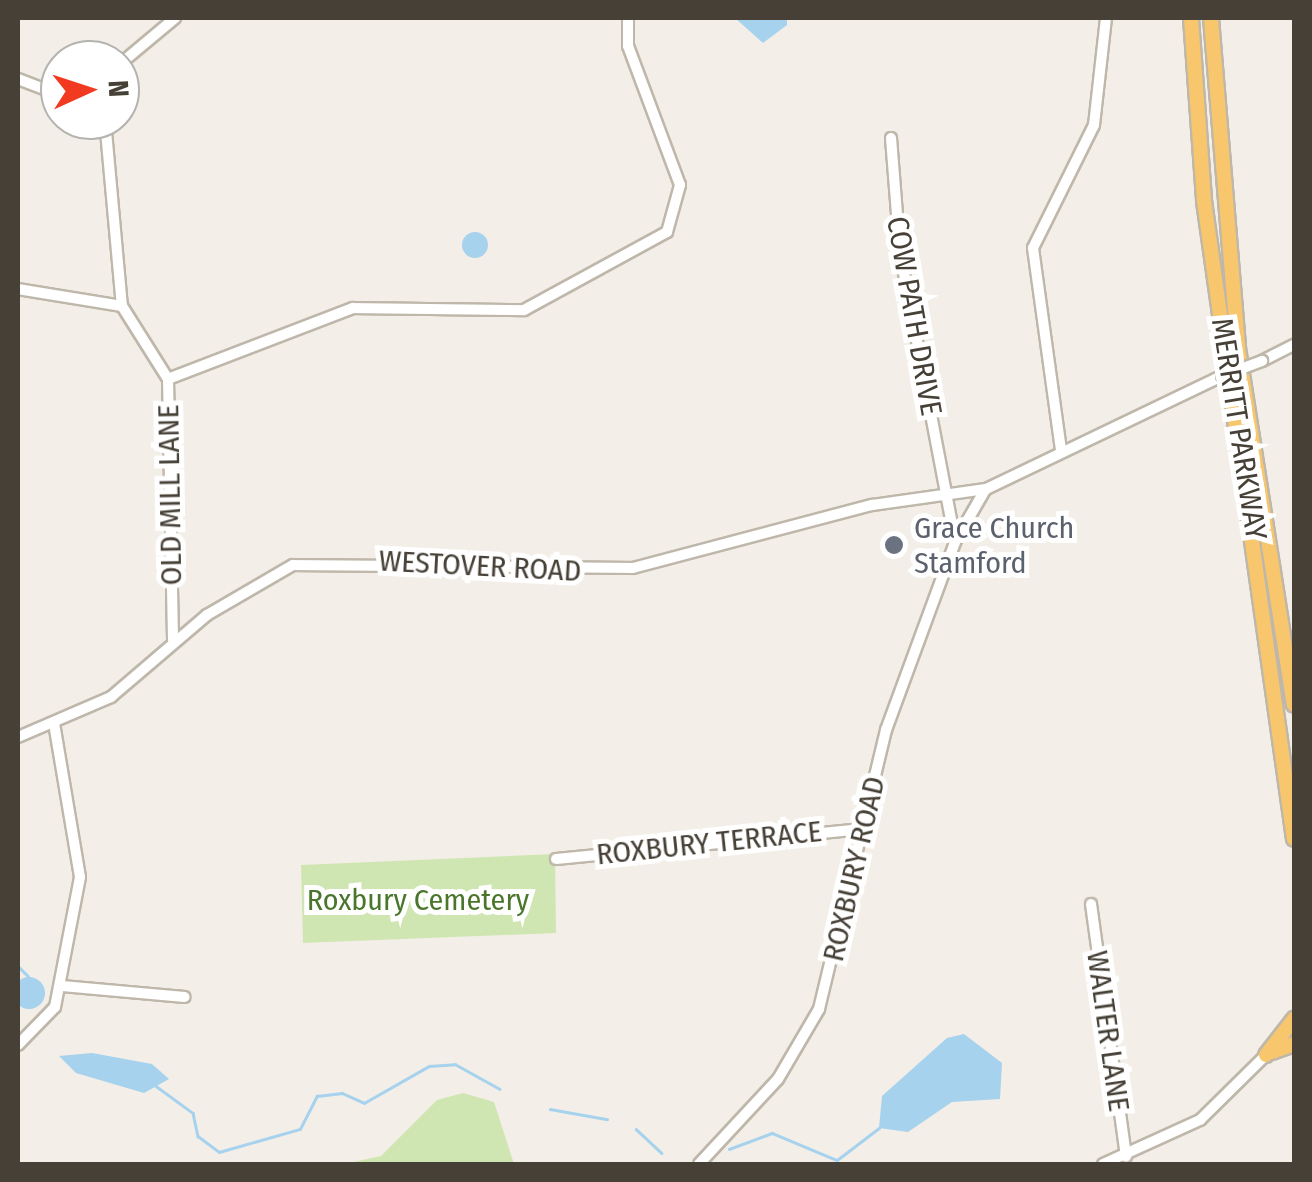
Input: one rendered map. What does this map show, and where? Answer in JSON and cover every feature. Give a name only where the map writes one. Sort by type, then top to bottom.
[{"type":"highway","name":"MERRITT PARKWAY","points":[[1190,18],[1204,201],[1294,840]]},
{"type":"highway","name":"MERRITT PARKWAY","points":[[1212,18],[1238,348],[1294,705]]},
{"type":"highway","points":[[1266,1054],[1294,1019]]},
{"type":"highway","points":[[1266,1054],[1294,1044]]},
{"type":"street","points":[[140,47],[174,18]]},
{"type":"street","points":[[168,378],[353,308],[524,310],[668,232],[680,185],[628,46],[628,18]]},
{"type":"street","points":[[1061,450],[1033,248],[1094,125],[1106,18]]},
{"type":"street","name":"COW PATH DRIVE","points":[[891,138],[900,252],[945,493]]},
{"type":"street","name":"OLD MILL LANE","points":[[105,140],[122,306],[168,378],[173,640]]},
{"type":"street","points":[[18,289],[122,306]]},
{"type":"street","points":[[986,489],[1061,450],[1294,345]]},
{"type":"street","name":"WESTOVER ROAD","points":[[18,738],[111,697],[173,640],[293,565],[606,572],[945,493],[986,489]]},
{"type":"street","name":"ROXBURY ROAD","points":[[698,1164],[808,1032],[886,730],[956,542],[986,489]]},
{"type":"street","points":[[945,493],[956,542]]},
{"type":"street","points":[[18,1046],[40,1032],[62,986],[80,839],[54,724]]},
{"type":"street","name":"ROXBURY TERRACE","points":[[556,859],[863,829]]},
{"type":"street","name":"WALTER LANE","points":[[1091,904],[1126,1158]]},
{"type":"street","points":[[62,986],[186,997]]},
{"type":"street","points":[[1103,1164],[1126,1158],[1200,1120],[1266,1054]]},
{"type":"green space","name":"Roxbury Cemetery","points":[[555,854],[556,933],[303,943],[301,865]]},
{"type":"green space","points":[[463,1093],[494,1102],[514,1164],[344,1164],[381,1156],[437,1100]]},
{"type":"water","points":[[735,18],[787,18],[787,25],[763,43]]},
{"type":"water","points":[[475,232],[484,236],[488,245],[484,254],[475,258],[466,254],[462,245],[466,236]]},
{"type":"water","points":[[29,977],[40,982],[45,993],[40,1004],[29,1009],[18,1004],[13,993],[18,982]]},
{"type":"water","points":[[964,1034],[1002,1063],[1000,1099],[952,1102],[908,1132],[879,1128],[882,1096],[947,1038]]},
{"type":"water","points":[[92,1053],[152,1064],[169,1079],[144,1093],[76,1073],[59,1056]]},
{"type":"waterway","points":[[676,18],[697,18]]},
{"type":"waterway","points":[[18,966],[28,976]]},
{"type":"waterway","points":[[156,1086],[193,1113],[198,1136],[219,1152],[300,1129],[317,1096],[342,1093],[364,1103],[429,1066],[455,1064],[500,1089]]},
{"type":"waterway","points":[[550,1109],[607,1119]]},
{"type":"waterway","points":[[729,1149],[772,1133],[837,1160],[879,1128]]},
{"type":"waterway","points":[[636,1129],[662,1153]]},
{"type":"place","name":"Grace Church Stamford","points":[[894,545]]}]
